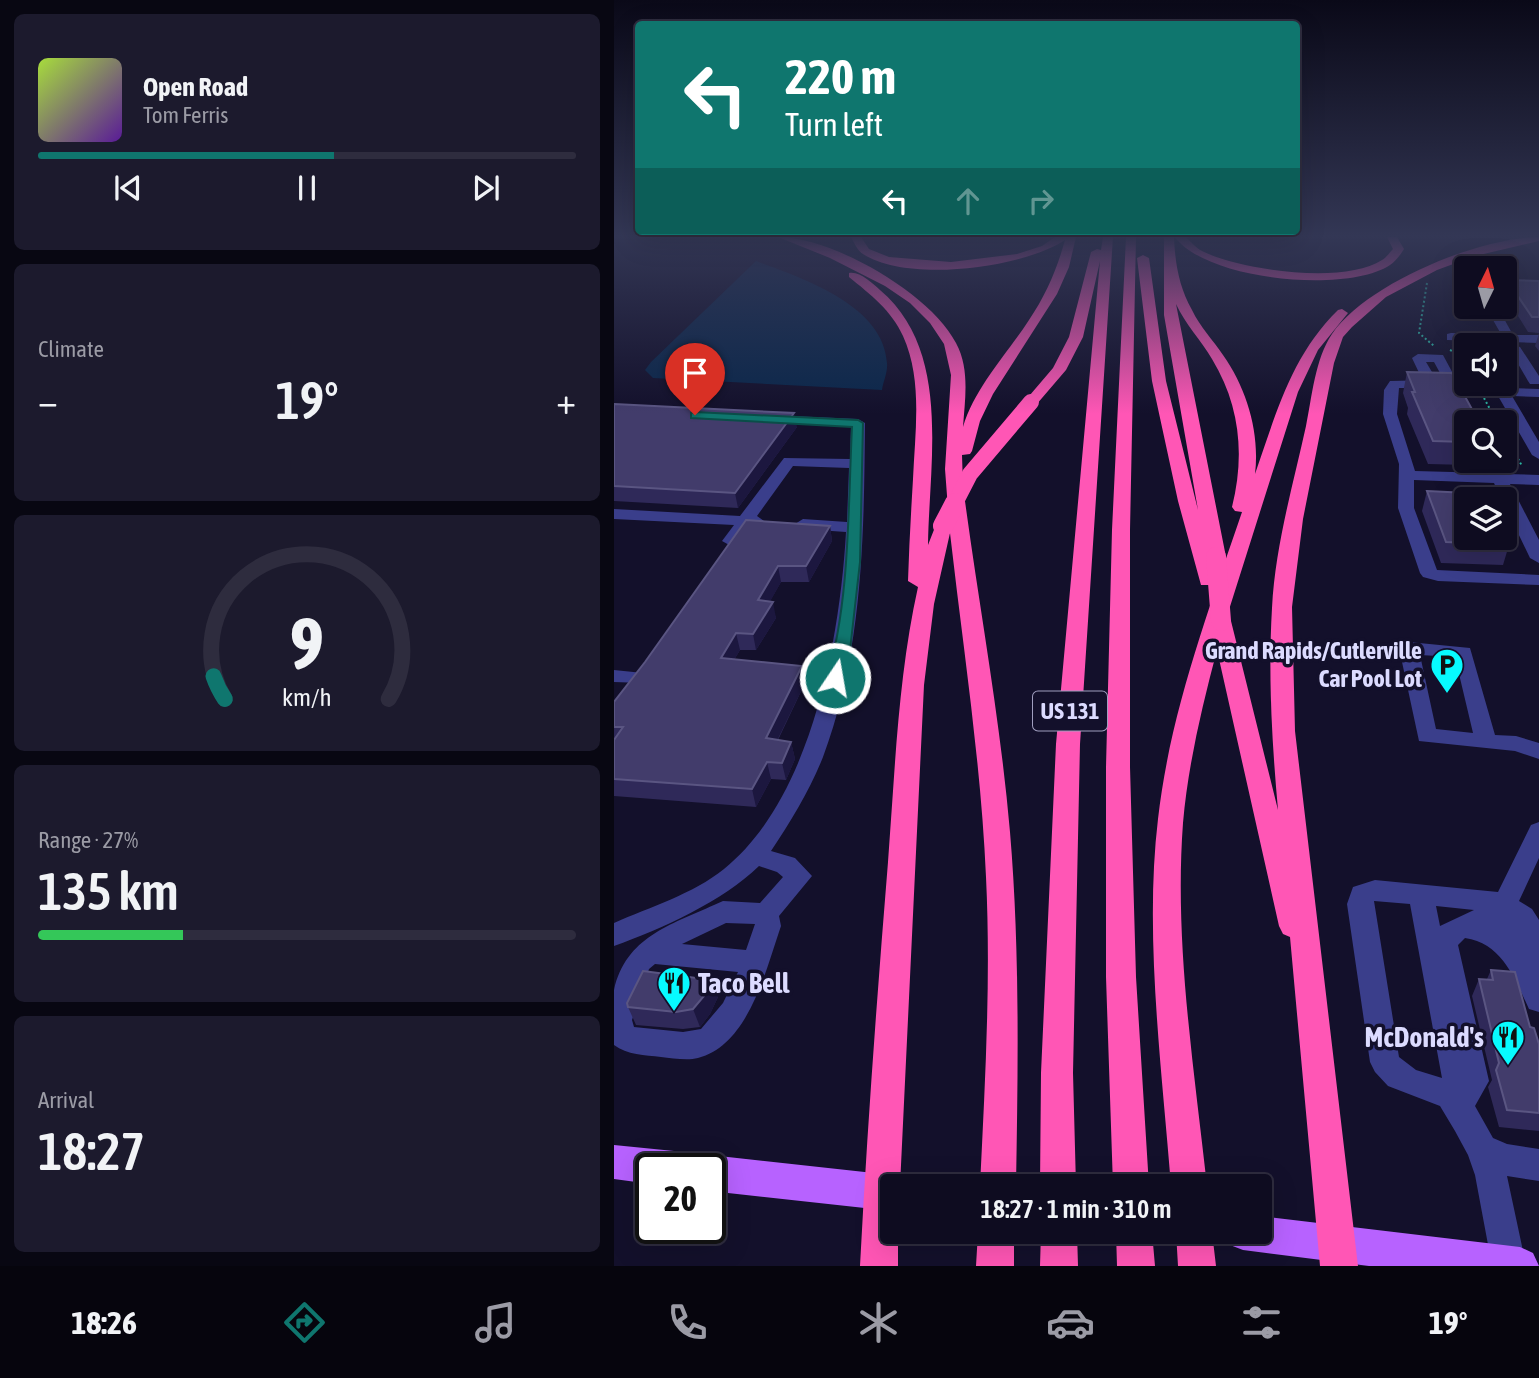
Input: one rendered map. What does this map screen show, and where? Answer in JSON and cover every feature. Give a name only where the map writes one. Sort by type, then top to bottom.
[{"type":"highway","points":[[878,296],[904,325],[923,377],[924,398],[915,681],[888,1174]]},
{"type":"highway","points":[[906,296],[924,309],[945,333],[958,368],[950,524],[984,712],[1000,878],[1001,1079],[998,1174]]},
{"type":"highway","points":[[950,524],[971,420],[989,385],[1051,296]]},
{"type":"highway","points":[[915,681],[927,584],[970,474],[1058,370],[1076,337],[1087,296]]},
{"type":"highway","name":"US 131","points":[[1058,1174],[1057,1073],[1067,756],[1103,296]]},
{"type":"highway","name":"US 131","points":[[1129,296],[1119,625],[1117,824],[1123,1060],[1130,1174]]},
{"type":"highway","points":[[1147,296],[1154,363],[1272,831],[1311,1010]]},
{"type":"highway","points":[[1170,296],[1170,315],[1216,557],[1218,623]]},
{"type":"highway","points":[[1180,296],[1183,306],[1233,384],[1248,430],[1247,485],[1218,623]]},
{"type":"highway","points":[[1188,1174],[1168,919],[1172,802],[1182,748],[1218,623],[1297,375],[1307,354],[1335,319],[1367,296]]},
{"type":"highway","points":[[1338,1254],[1283,731],[1282,607],[1294,519],[1327,363],[1337,337],[1363,308],[1379,296]]},
{"type":"highway","points":[[879,1266],[881,1244]]},
{"type":"highway","points":[[995,1266],[996,1244]]},
{"type":"highway","points":[[1058,1244],[1059,1266]]},
{"type":"highway","points":[[1135,1244],[1136,1266]]},
{"type":"highway","points":[[1195,1244],[1197,1266]]},
{"type":"main road","points":[[614,1162],[635,1164]]},
{"type":"main road","points":[[726,1175],[880,1192]]},
{"type":"main road","points":[[1272,1238],[1338,1254],[1514,1265]]},
{"type":"street","points":[[1517,338],[1539,339]]},
{"type":"street","points":[[1517,353],[1537,385]]},
{"type":"street","points":[[1450,381],[1464,410]]},
{"type":"street","points":[[1454,381],[1405,382],[1395,384],[1391,390],[1390,414],[1407,464],[1406,508],[1429,573],[1438,576],[1539,580]]},
{"type":"street","points":[[1517,385],[1537,385]]},
{"type":"street","points":[[1506,396],[1539,455]]},
{"type":"street","points":[[614,936],[707,893],[732,877],[755,855],[775,830],[797,789],[811,757],[841,659],[853,562],[858,423],[749,418]]},
{"type":"street","points":[[1520,423],[1539,424]]},
{"type":"street","points":[[722,555],[788,461],[857,464]]},
{"type":"street","points":[[1496,473],[1539,558]]},
{"type":"street","points":[[1407,475],[1533,478]]},
{"type":"street","points":[[614,514],[854,527]]},
{"type":"street","points":[[1486,740],[1463,652],[1408,648],[1427,736],[1516,744],[1539,751]]},
{"type":"street","points":[[614,676],[640,672],[621,699]]},
{"type":"street","points":[[1505,904],[1532,860],[1539,831]]},
{"type":"street","points":[[755,855],[786,865],[799,876],[766,914]]},
{"type":"street","points":[[1454,1101],[1398,1077],[1385,1062],[1360,904],[1362,894],[1368,891],[1421,894],[1505,904],[1523,917],[1529,927],[1539,1000]]},
{"type":"street","points":[[1421,894],[1457,1077],[1454,1101],[1482,1149],[1514,1265]]},
{"type":"street","points":[[723,912],[766,914],[768,926],[731,1018],[714,1037],[698,1045],[627,1039],[619,1032],[618,1020],[638,962],[668,937],[723,912]]},
{"type":"street","points":[[1454,1101],[1474,1081],[1445,945],[1448,935],[1462,927],[1478,929],[1503,942],[1533,965]]},
{"type":"street","points":[[650,952],[754,962]]},
{"type":"lane","points":[[1482,1149],[1505,1160],[1539,1166]]},
{"type":"path","points":[[1419,333],[1425,296]]},
{"type":"path","points":[[1517,453],[1533,478]]},
{"type":"water","points":[[720,296],[836,296],[872,325],[882,343],[887,370],[882,390],[653,378],[645,370]]},
{"type":"building","points":[[1518,296],[1539,296],[1539,317],[1532,317]]},
{"type":"building","points":[[1407,372],[1452,373],[1454,396],[1465,396],[1472,410],[1454,410],[1454,442],[1433,441],[1412,392],[1415,392]]},
{"type":"building","points":[[614,404],[794,413],[735,493],[614,486]]},
{"type":"building","points":[[1427,491],[1454,492],[1454,542],[1446,542]]},
{"type":"building","points":[[746,520],[830,526],[806,566],[778,566],[758,600],[773,602],[753,634],[736,633],[721,658],[802,666],[766,738],[791,742],[782,763],[767,762],[752,789],[614,779],[614,740],[623,727],[614,727],[614,702]]},
{"type":"building","points":[[1491,970],[1515,972],[1530,1027],[1534,1028],[1539,1044],[1539,1113],[1507,1110],[1496,1070],[1499,1063],[1479,979],[1493,980]]},
{"type":"building","points":[[643,971],[712,980],[693,1009],[676,1012],[628,1007],[627,1003]]},
{"type":"place","name":"Grand Rapids/Cutlerville Car Pool Lot","points":[[1447,695]]},
{"type":"place","name":"Taco Bell","points":[[674,1013]]},
{"type":"place","name":"McDonald's","points":[[1508,1067]]},
{"type":"route","points":[[695,415],[858,423],[853,562],[841,659],[835,678]]}]
